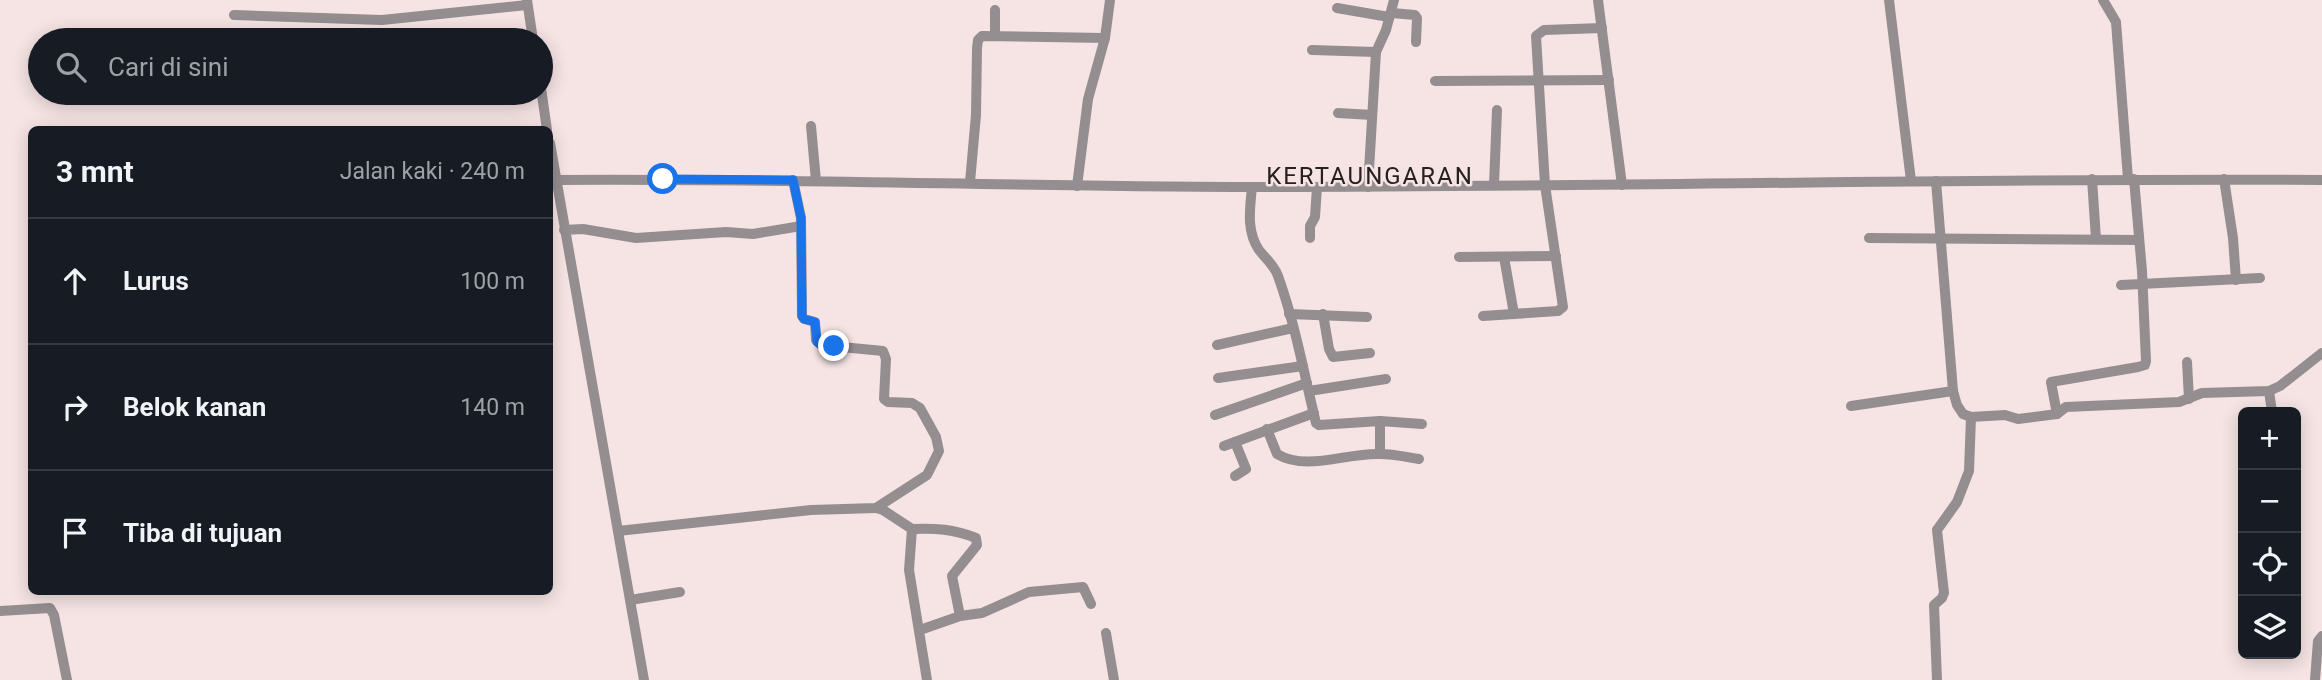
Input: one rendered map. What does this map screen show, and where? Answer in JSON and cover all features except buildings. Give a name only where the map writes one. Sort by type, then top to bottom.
[{"type":"street","points":[[1077,186],[1088,99],[1105,38],[1110,0]]},
{"type":"street","points":[[1368,187],[1376,52],[1394,0]]},
{"type":"street","points":[[1598,0],[1622,185]]},
{"type":"street","points":[[1889,0],[1911,181]]},
{"type":"street","points":[[2057,414],[2051,382],[2145,365],[2147,356],[2139,240],[2116,22],[2103,0]]},
{"type":"street","points":[[234,15],[382,20],[527,3],[531,28]]},
{"type":"street","points":[[1337,8],[1390,15],[1415,15],[1416,42]]},
{"type":"street","points":[[995,10],[995,35]]},
{"type":"street","points":[[1483,316],[1558,311],[1563,307],[1545,185],[1535,41],[1538,32],[1602,28]]},
{"type":"street","points":[[970,182],[976,115],[978,40],[982,36],[995,35],[1105,38]]},
{"type":"street","points":[[1312,50],[1376,52]]},
{"type":"street","points":[[1435,81],[1609,80]]},
{"type":"street","points":[[543,105],[546,126]]},
{"type":"street","points":[[1494,186],[1497,110]]},
{"type":"street","points":[[1338,113],[1372,116]]},
{"type":"street","points":[[811,126],[816,181]]},
{"type":"street","points":[[553,165],[644,680]]},
{"type":"street","points":[[2092,179],[2096,239]]},
{"type":"street","points":[[555,180],[793,180],[1252,187],[2092,179],[2322,180]]},
{"type":"street","points":[[2224,179],[2236,280]]},
{"type":"street","points":[[618,530],[811,510],[876,508],[927,475],[938,456],[939,446],[920,408],[912,403],[888,402],[884,399],[886,359],[883,351],[821,345],[817,342],[815,322],[802,316],[801,226],[793,180]]},
{"type":"street","points":[[1936,181],[1953,391],[1963,414],[1970,417],[2005,415],[2018,419],[2057,414],[2066,407],[2179,402],[2202,393],[2269,391],[2280,386],[2322,353]]},
{"type":"street","points":[[1252,187],[1252,235],[1277,273],[1316,423],[1380,421],[1422,424]]},
{"type":"street","points":[[1310,238],[1310,226],[1316,213],[1317,187]]},
{"type":"street","points":[[564,230],[583,229],[641,238],[667,234],[753,234],[801,226]]},
{"type":"street","points":[[1869,238],[2139,240]]},
{"type":"street","points":[[1459,257],[1556,256]]},
{"type":"street","points":[[1504,257],[1514,314]]},
{"type":"street","points":[[2121,285],[2260,278]]},
{"type":"street","points":[[1289,314],[1367,317]]},
{"type":"street","points":[[1323,314],[1333,357],[1370,353]]},
{"type":"street","points":[[1217,345],[1293,328]]},
{"type":"street","points":[[2188,362],[2189,399]]},
{"type":"street","points":[[1218,378],[1303,366]]},
{"type":"street","points":[[1215,415],[1308,387],[1386,379]]},
{"type":"street","points":[[1851,406],[1953,391]]},
{"type":"street","points":[[2269,391],[2271,407]]},
{"type":"street","points":[[1236,476],[1246,469],[1230,444],[1314,413]]},
{"type":"street","points":[[1937,680],[1934,605],[1944,596],[1937,530],[1957,502],[1969,471],[1970,417]]},
{"type":"street","points":[[1380,421],[1380,454]]},
{"type":"street","points":[[1267,429],[1277,454],[1284,457],[1324,460],[1380,454],[1419,458]]},
{"type":"street","points":[[876,508],[912,529],[939,528],[976,538],[977,545],[952,576],[960,616]]},
{"type":"street","points":[[912,529],[909,570],[927,680]]},
{"type":"street","points":[[920,630],[960,616],[982,614],[1026,593],[1040,590],[1083,587],[1091,604]]},
{"type":"street","points":[[630,600],[680,592]]},
{"type":"street","points":[[0,611],[46,607],[52,610],[67,680]]},
{"type":"street","points":[[1106,634],[1114,680]]},
{"type":"street","points":[[2315,680],[2319,666],[2318,640],[2322,636]]},
{"type":"district","name":"KERTAUNGARAN","points":[[1370,176]]},
{"type":"route","points":[[663,179],[793,180],[801,218],[802,316],[815,322],[817,342],[834,346]]}]
